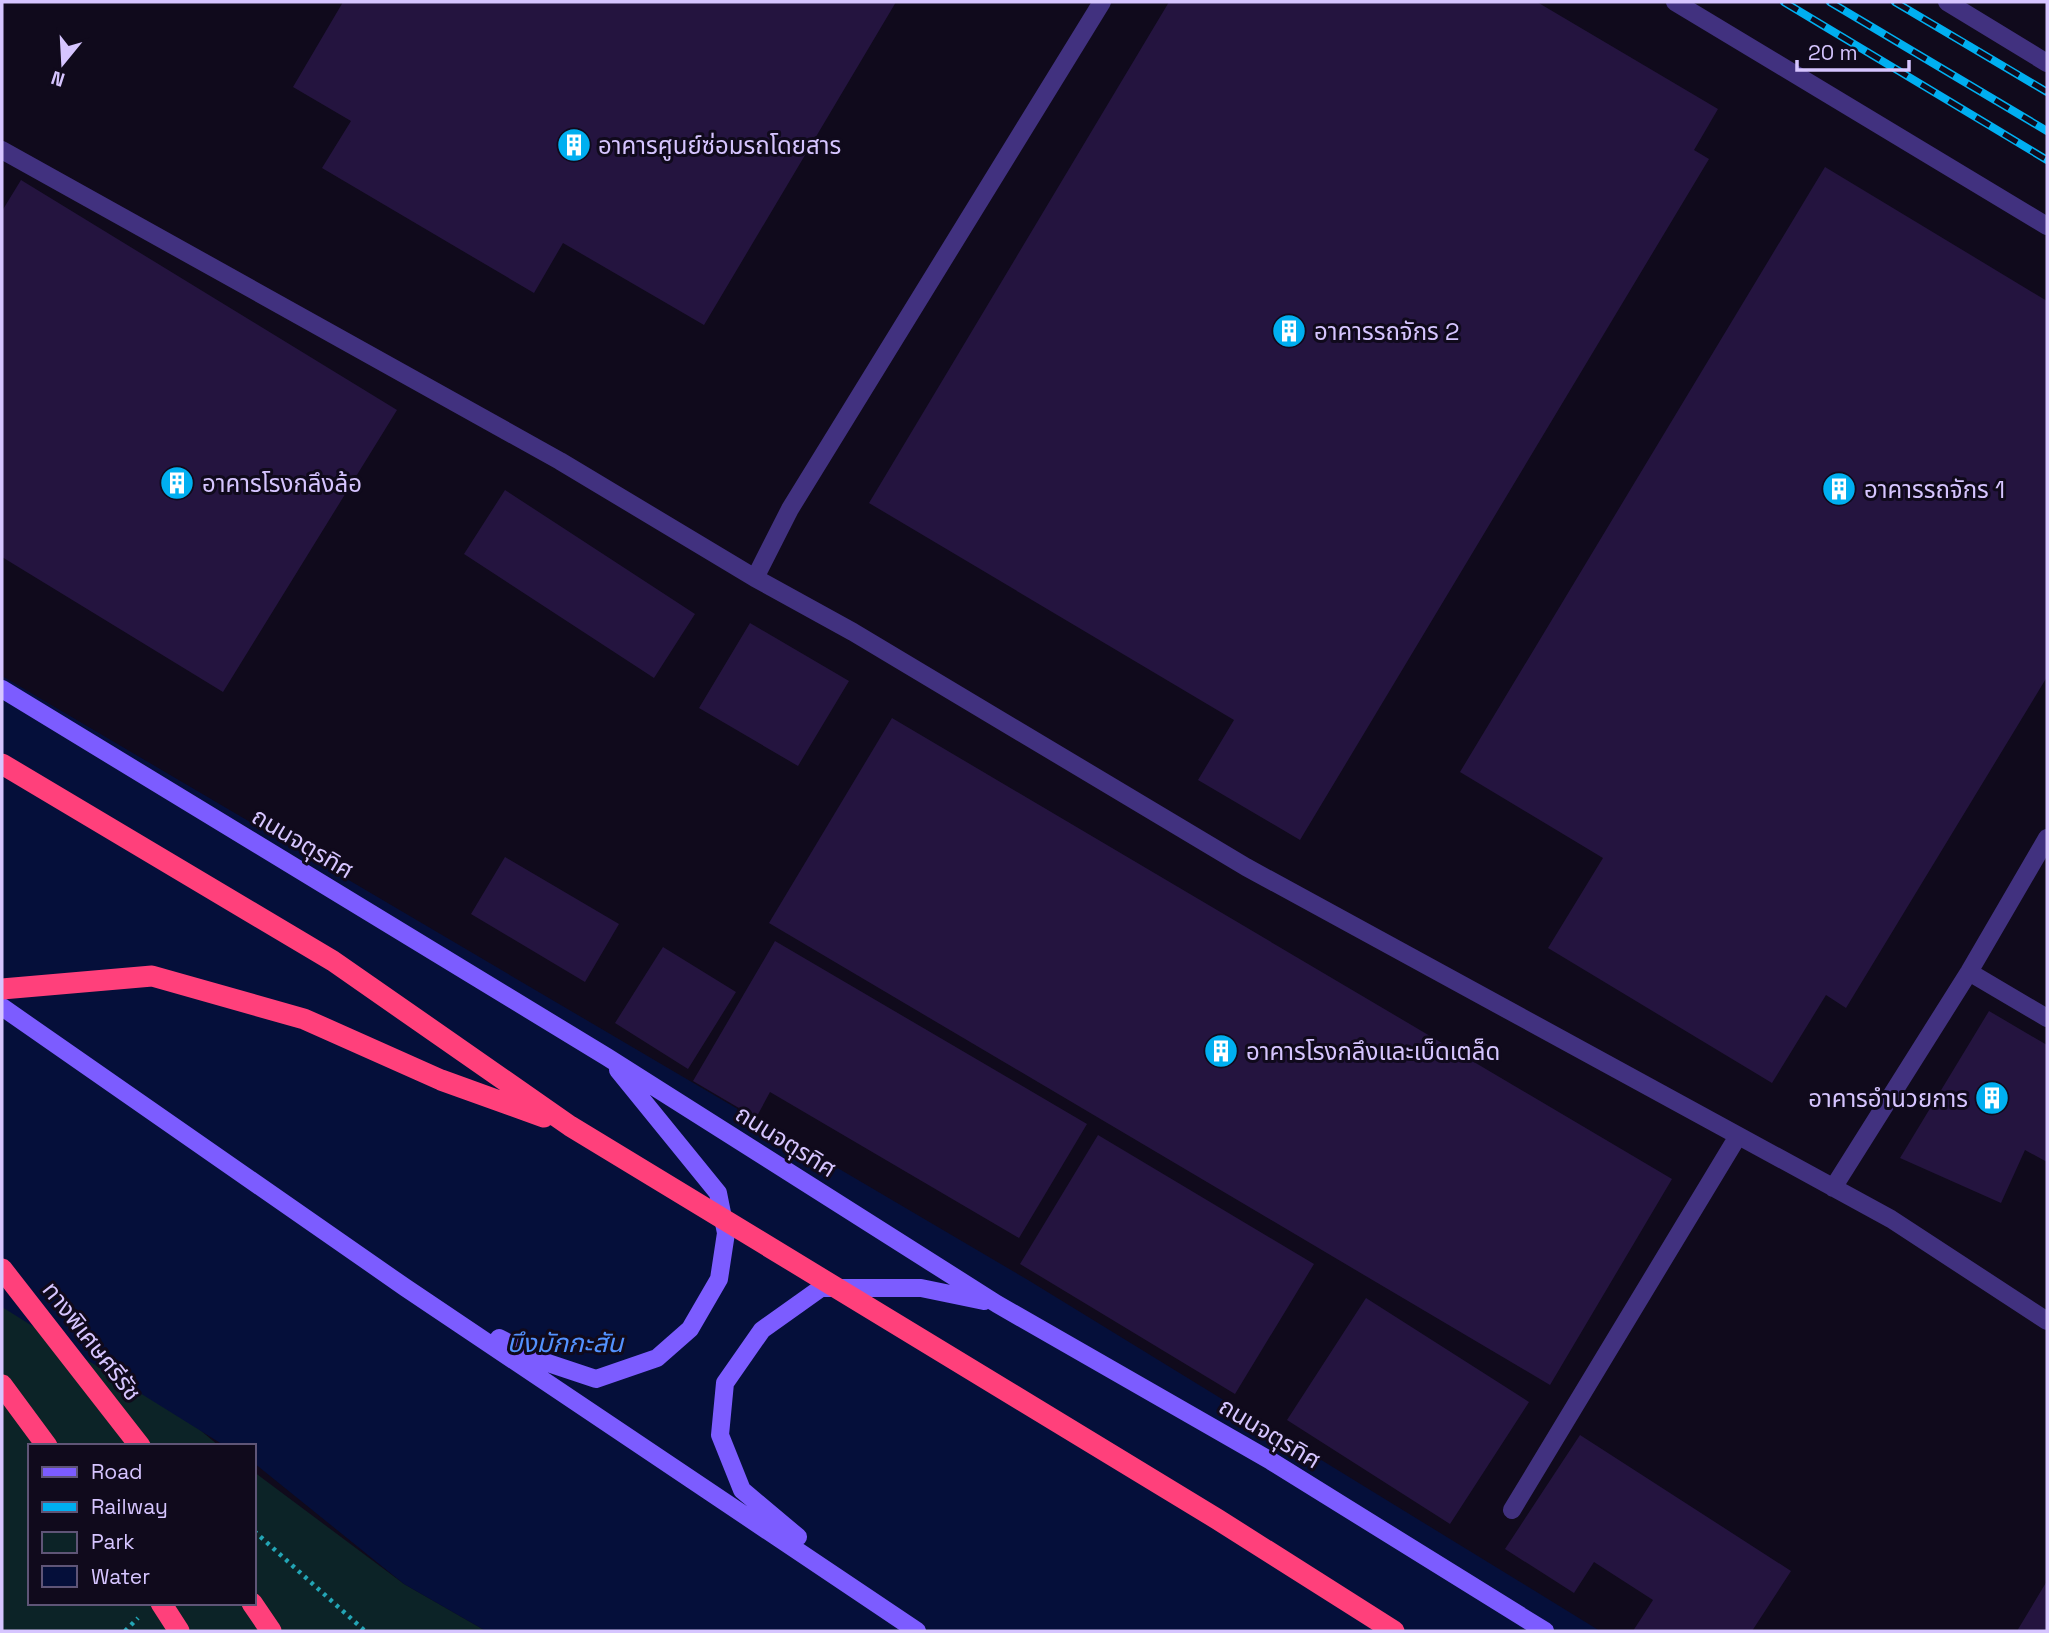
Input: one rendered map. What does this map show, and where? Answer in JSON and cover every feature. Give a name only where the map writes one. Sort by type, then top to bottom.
[{"type":"highway","points":[[2,764],[333,961],[570,1126],[1217,1519],[1394,1631]]},
{"type":"highway","points":[[2,989],[152,976],[304,1019],[441,1080],[570,1126]]},
{"type":"highway","name":"ทางพิเศษศรีรัช","points":[[2,1269],[138,1444]]},
{"type":"highway","points":[[2,1385],[46,1444]]},
{"type":"highway","points":[[163,1605],[180,1631]]},
{"type":"highway","points":[[253,1605],[271,1631]]},
{"type":"main road","name":"ถนนจตุรทิศ","points":[[2,690],[607,1057],[997,1304],[1271,1461],[1545,1631]]},
{"type":"main road","points":[[2,1007],[406,1288],[859,1590],[916,1631]]},
{"type":"main road","points":[[406,1288],[545,1362],[596,1379],[657,1358],[690,1329],[719,1279],[726,1233],[718,1194],[607,1057]]},
{"type":"main road","points":[[859,1590],[742,1490],[720,1435],[725,1383],[762,1330],[821,1288],[921,1288],[997,1304]]},
{"type":"street","points":[[755,578],[790,509],[1102,2]]},
{"type":"street","points":[[1675,2],[2047,226]]},
{"type":"street","points":[[1947,2],[2047,63]]},
{"type":"street","points":[[2,150],[560,461],[755,578],[865,639],[1246,867],[1892,1219],[2047,1321]]},
{"type":"street","points":[[1833,1188],[1969,972],[2047,838]]},
{"type":"street","points":[[1969,972],[2047,1018]]},
{"type":"street","points":[[1512,1510],[1738,1136]]},
{"type":"path","points":[[256,1533],[365,1631]]},
{"type":"green space","points":[[2,1262],[217,1444],[28,1444],[28,1605],[256,1605],[256,1473],[404,1584],[486,1631],[2,1631]]},
{"type":"water","name":"บึงมักกะสัน","points":[[2,676],[1028,1280],[1600,1631],[486,1631],[404,1584],[256,1465],[256,1444],[222,1444],[2,1307]]},
{"type":"building","name":"อาคารศูนย์ซ่อมรถโดยสาร","points":[[343,2],[896,2],[704,325],[563,243],[534,293],[322,168],[351,121],[293,87]]},
{"type":"building","name":"อาคารรถจักร 2","points":[[1169,2],[1537,2],[1718,109],[1694,150],[1709,159],[1300,840],[1198,780],[1234,720],[869,503]]},
{"type":"building","name":"อาคารรถจักร 1","points":[[1825,167],[2047,301],[2047,677],[1846,1008],[1826,995],[1772,1083],[1548,948],[1603,858],[1460,772]]},
{"type":"building","name":"อาคารโรงกลึงล้อ","points":[[21,180],[397,410],[223,692],[2,557],[2,211]]},
{"type":"building","points":[[505,490],[695,614],[654,678],[464,554]]},
{"type":"building","points":[[750,623],[849,681],[798,766],[699,708]]},
{"type":"building","name":"อาคารโรงกลึงและเบ็ดเตล็ด","points":[[892,718],[1672,1179],[1550,1385],[769,923]]},
{"type":"building","points":[[505,857],[619,924],[585,982],[471,914]]},
{"type":"building","points":[[775,941],[1087,1124],[1019,1238],[770,1092],[756,1118],[693,1081]]},
{"type":"building","points":[[663,947],[736,992],[688,1069],[615,1023]]},
{"type":"building","name":"อาคารอำนวยการ","points":[[1989,1011],[2047,1045],[2047,1162],[2025,1150],[2001,1203],[1900,1158]]},
{"type":"building","points":[[1098,1135],[1314,1264],[1235,1394],[1020,1264]]},
{"type":"building","points":[[1366,1298],[1529,1402],[1450,1524],[1287,1420]]},
{"type":"building","points":[[1580,1435],[1791,1571],[1752,1631],[1633,1631],[1653,1600],[1594,1562],[1574,1593],[1505,1549]]},
{"type":"building","points":[[2047,1581],[2047,1631],[2017,1631]]},
{"type":"railway","points":[[1784,2],[2047,160]]},
{"type":"railway","points":[[1830,2],[2047,131]]},
{"type":"railway","points":[[1895,2],[2047,92]]},
{"type":"place","name":"อาคารศูนย์ซ่อมรถโดยสาร","points":[[574,145]]},
{"type":"place","name":"อาคารรถจักร 2","points":[[1289,331]]},
{"type":"place","name":"อาคารโรงกลึงล้อ","points":[[177,483]]},
{"type":"place","name":"อาคารรถจักร 1","points":[[1839,489]]},
{"type":"place","name":"อาคารโรงกลึงและเบ็ดเตล็ด","points":[[1221,1051]]},
{"type":"place","name":"อาคารอำนวยการ","points":[[1992,1098]]}]
